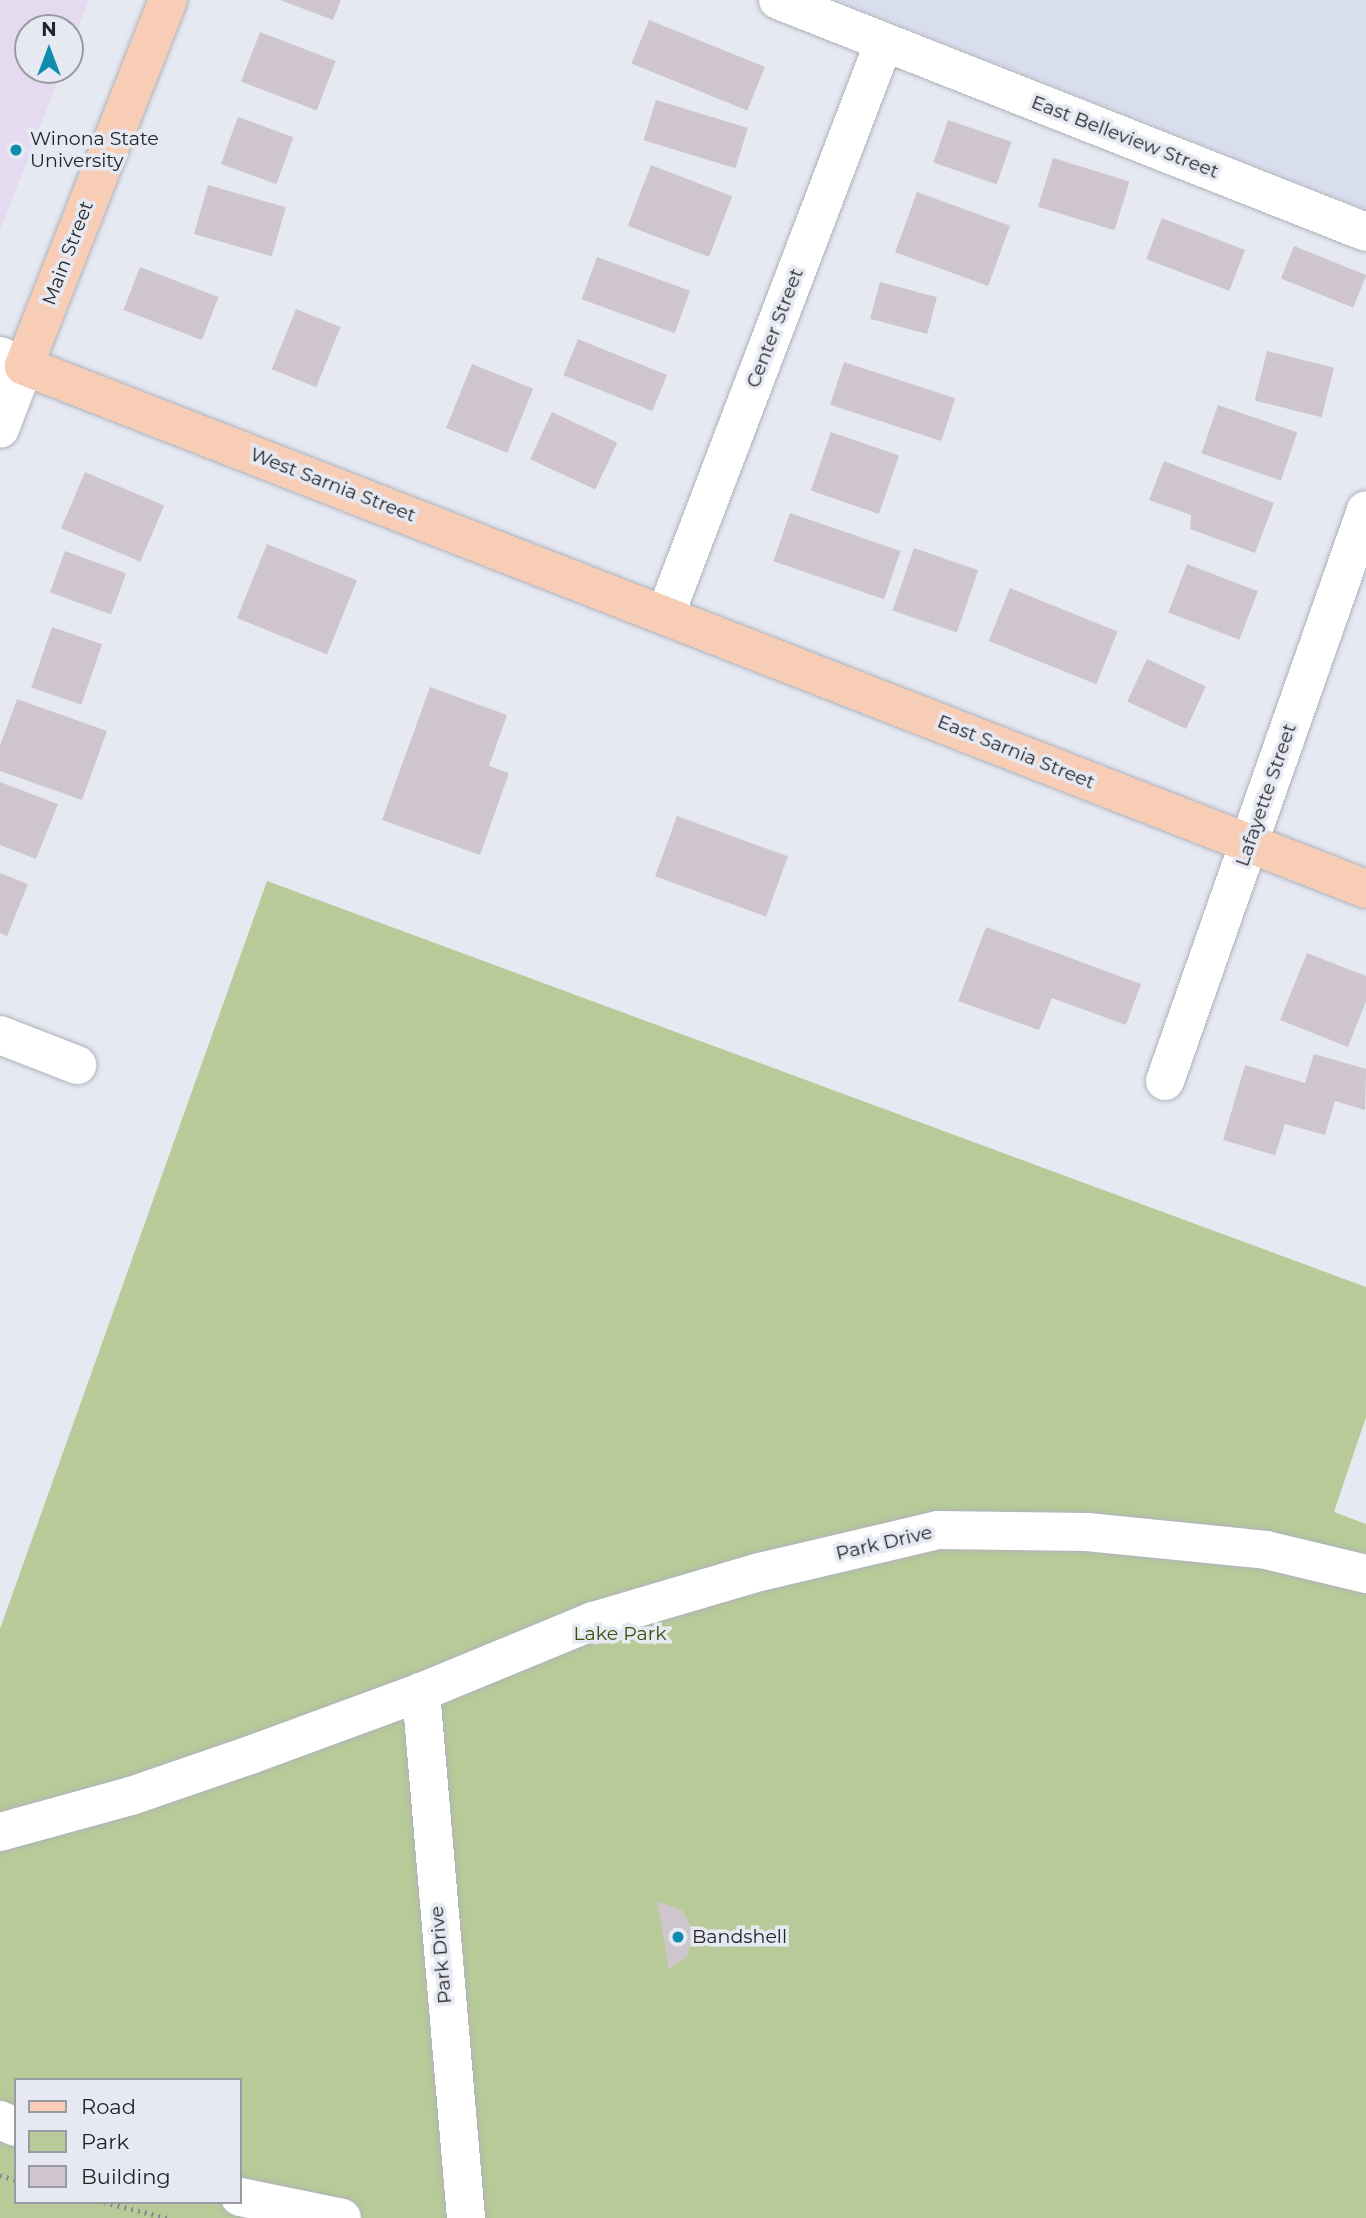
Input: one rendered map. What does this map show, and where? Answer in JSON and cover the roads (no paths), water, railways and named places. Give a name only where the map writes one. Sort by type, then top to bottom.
[{"type":"main road","name":"Main Street","points":[[12,361],[168,0]]},
{"type":"main road","name":"West Sarnia Street","points":[[12,361],[666,613]]},
{"type":"main road","name":"East Sarnia Street","points":[[666,613],[1366,889]]},
{"type":"street","name":"East Belleview Street","points":[[778,0],[1366,232]]},
{"type":"street","name":"Center Street","points":[[666,613],[884,43]]},
{"type":"street","name":"Main Street","points":[[0,429],[12,361]]},
{"type":"street","name":"Lafayette Street","points":[[1165,1081],[1366,510]]},
{"type":"street","points":[[0,1035],[77,1065]]},
{"type":"street","name":"Park Drive","points":[[0,1832],[131,1796],[421,1692],[593,1621],[760,1572],[938,1530],[1087,1532],[1266,1550],[1366,1574]]},
{"type":"street","name":"Park Drive","points":[[421,1692],[466,2218]]},
{"type":"street","points":[[242,2197],[342,2218]]},
{"type":"place","name":"Winona State University","points":[[16,150]]},
{"type":"place","name":"Bandshell","points":[[678,1937]]},
{"type":"park label","name":"Lake Park","points":[[620,1634]]}]
